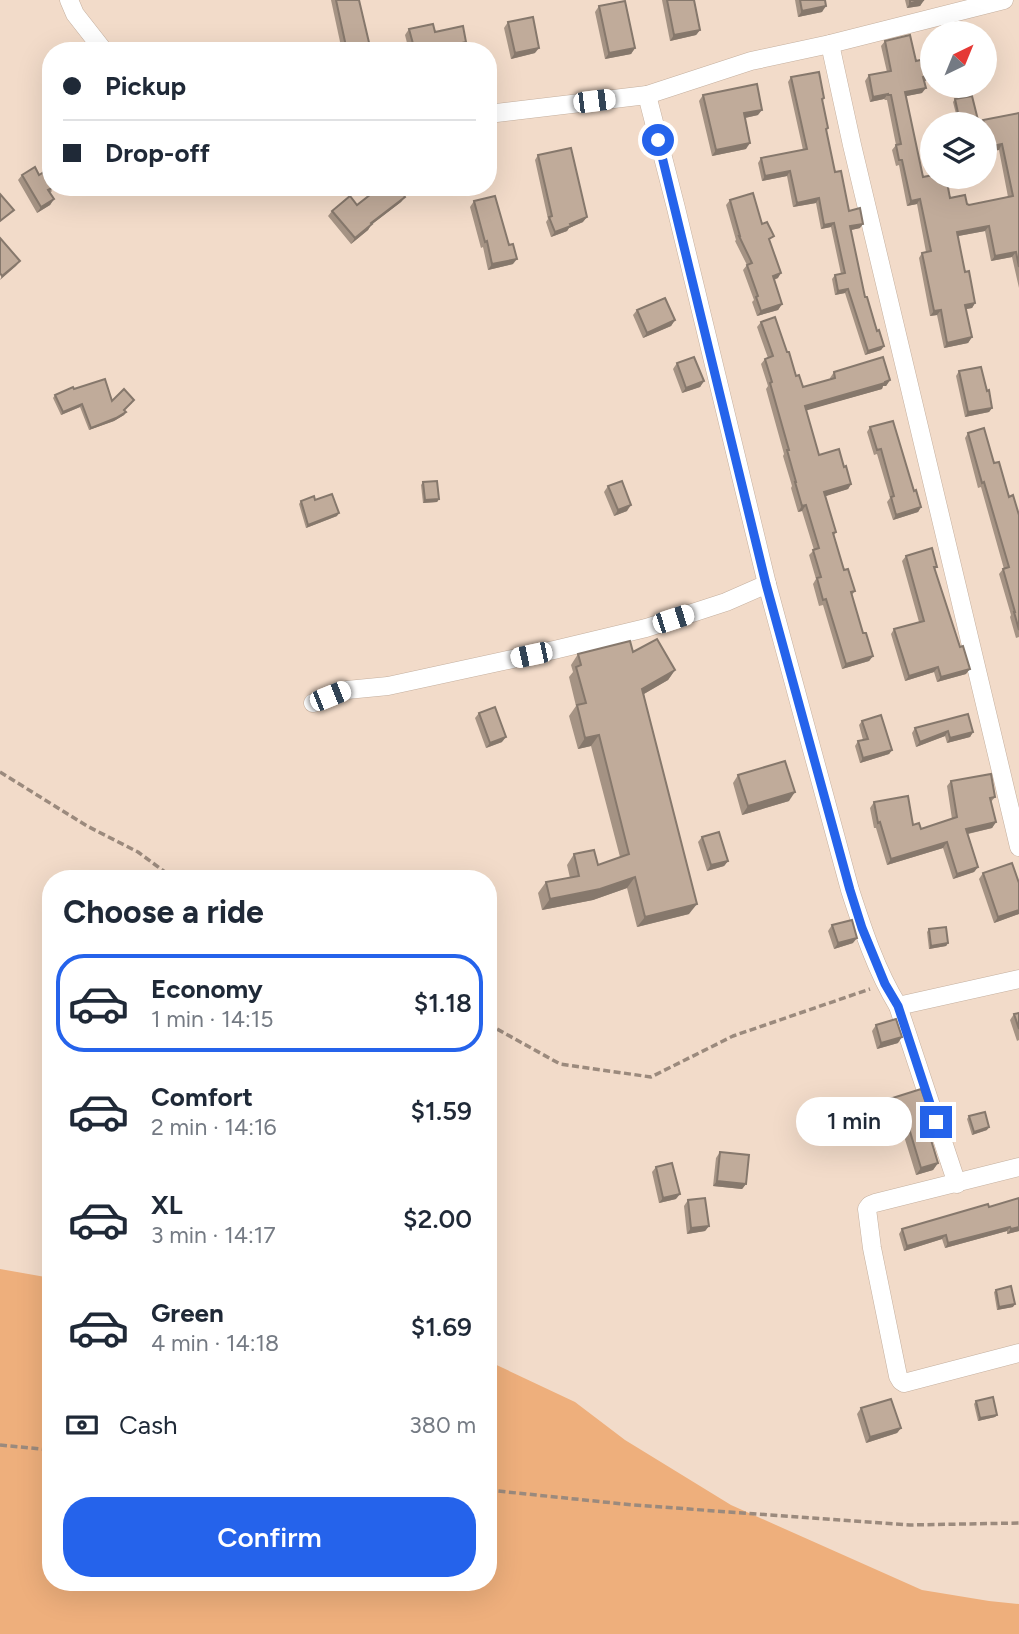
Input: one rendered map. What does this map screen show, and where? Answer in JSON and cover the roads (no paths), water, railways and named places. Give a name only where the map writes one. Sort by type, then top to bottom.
[{"type":"street","points":[[69,0],[75,15],[97,42]]},
{"type":"street","points":[[497,113],[647,95],[751,61],[831,44],[1004,0]]},
{"type":"street","points":[[831,44],[852,145],[1019,847]]},
{"type":"street","points":[[647,95],[766,584],[850,890],[885,984],[898,1006],[957,1184]]},
{"type":"street","points":[[313,703],[347,690],[388,686],[646,628],[726,602],[766,584]]},
{"type":"street","points":[[898,1006],[1019,979]]},
{"type":"street","points":[[1019,1167],[875,1203],[867,1209],[872,1248],[901,1381],[905,1383],[1019,1353]]}]
